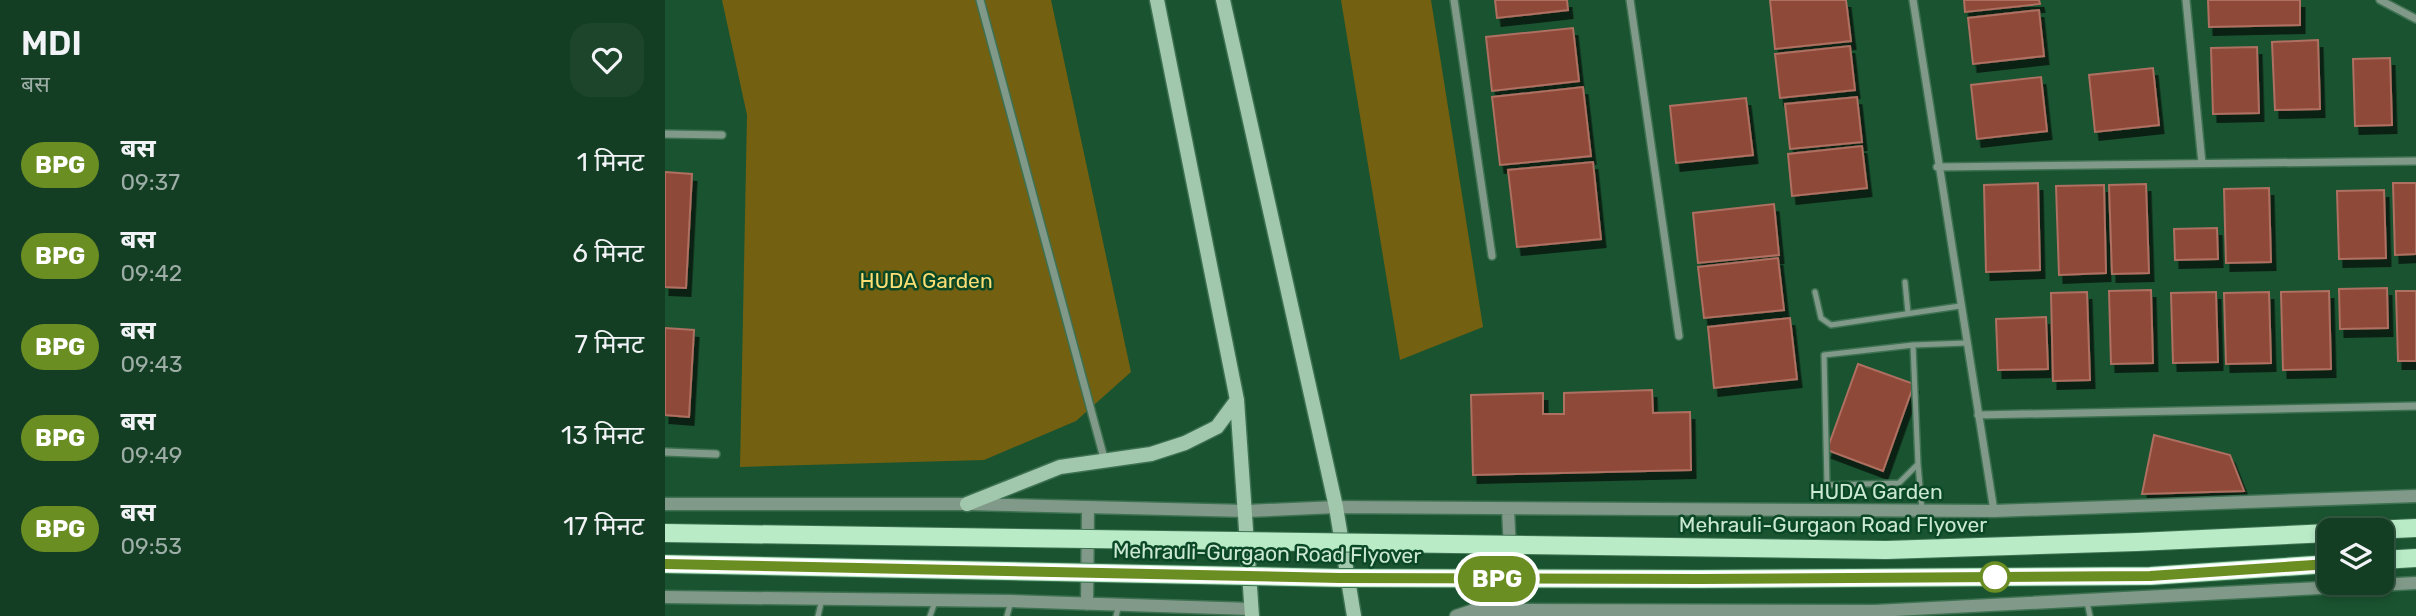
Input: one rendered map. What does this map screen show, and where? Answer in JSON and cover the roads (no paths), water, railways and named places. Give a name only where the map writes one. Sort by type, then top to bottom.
[{"type":"main road","points":[[1157,0],[1237,400],[1247,510],[1251,613]]},
{"type":"main road","points":[[1223,0],[1336,507],[1354,616]]},
{"type":"main road","points":[[967,504],[1060,467],[1104,458],[1151,454],[1185,443],[1217,427],[1237,400]]},
{"type":"main road","points":[[2394,529],[2416,528]]},
{"type":"main road","name":"Mehrauli-Gurgaon Road Flyover","points":[[665,533],[1886,550],[2317,534]]},
{"type":"main road","points":[[2394,559],[2416,558]]},
{"type":"main road","name":"Mehrauli-Gurgaon Road Flyover","points":[[665,564],[1326,578],[1713,579],[2150,576],[2317,565]]},
{"type":"street","points":[[980,0],[1104,458]]},
{"type":"street","points":[[1454,0],[1492,256]]},
{"type":"street","points":[[1630,0],[1679,336]]},
{"type":"street","points":[[1913,0],[1937,167],[1994,511]]},
{"type":"street","points":[[2186,0],[2202,163]]},
{"type":"street","points":[[2380,0],[2416,19]]},
{"type":"street","points":[[665,134],[722,135]]},
{"type":"street","points":[[1937,167],[2416,161]]},
{"type":"street","points":[[1978,415],[2416,406]]},
{"type":"street","points":[[665,452],[716,454]]},
{"type":"street","name":"HUDA Garden","points":[[665,504],[967,504],[1247,510],[1336,507],[1994,511],[2416,496]]},
{"type":"street","points":[[1087,604],[1088,507]]},
{"type":"street","points":[[1507,509],[1513,611]]},
{"type":"street","points":[[1456,616],[1474,610],[1875,611],[2416,583]]},
{"type":"street","points":[[665,597],[1011,601],[1087,604],[1117,610],[1251,613]]},
{"type":"lane","points":[[1905,282],[1908,313]]},
{"type":"lane","points":[[1815,292],[1821,318],[1831,325],[1960,306]]},
{"type":"lane","points":[[1918,464],[1899,483],[1827,485],[1824,355],[1913,345],[1966,343]]},
{"type":"lane","points":[[1913,345],[1922,510]]},
{"type":"lane","points":[[818,616],[822,598]]},
{"type":"lane","points":[[930,616],[935,600]]},
{"type":"lane","points":[[1007,616],[1011,601]]},
{"type":"lane","points":[[2087,602],[2090,616]]}]
